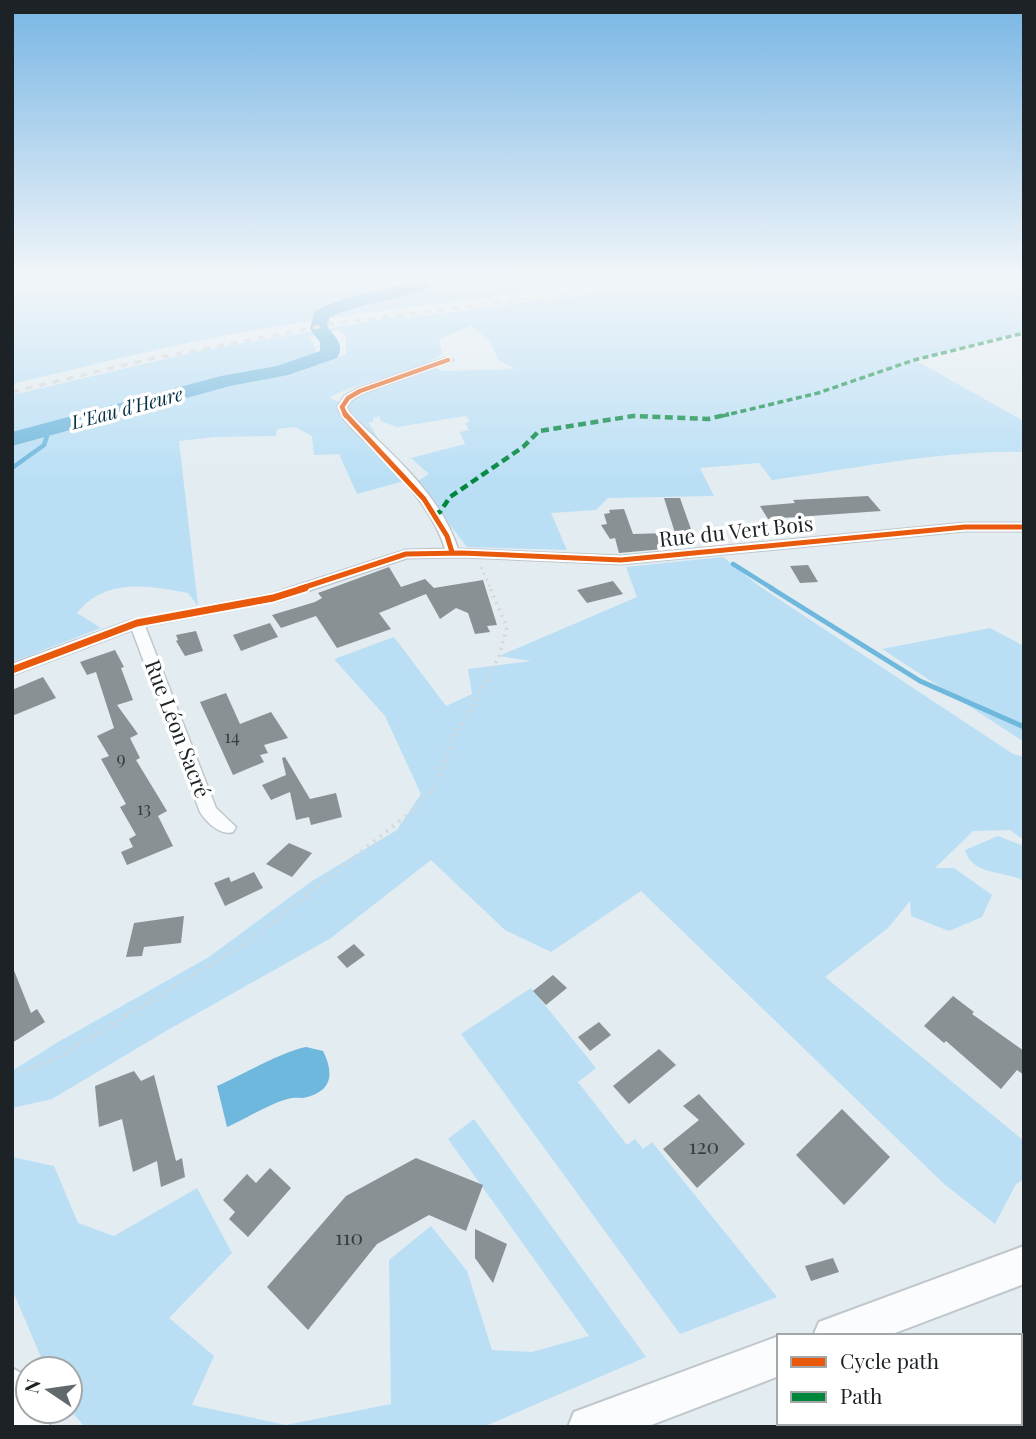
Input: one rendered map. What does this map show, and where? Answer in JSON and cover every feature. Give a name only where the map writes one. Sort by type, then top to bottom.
[{"type":"main road","points":[[838,1334],[1024,1265]]},
{"type":"main road","points":[[589,1427],[777,1357]]},
{"type":"main road","points":[[12,1389],[29,1427]]},
{"type":"street","points":[[448,360],[360,391],[348,398],[342,407],[346,416],[408,480],[450,539],[452,552]]},
{"type":"street","name":"Rue du Vert Bois","points":[[12,670],[137,623],[273,598],[406,554],[452,552],[621,560],[965,527],[1024,527]]},
{"type":"street","name":"Rue Léon Sacré","points":[[137,623],[209,812],[227,827]]},
{"type":"path","points":[[12,1074],[55,1059],[248,942],[412,813],[437,783],[451,744],[499,656],[507,628],[482,569],[472,553]]},
{"type":"shaded area","points":[[12,345],[177,345],[163,348],[12,384]]},
{"type":"shaded area","points":[[233,345],[314,345],[316,350],[312,360],[318,365],[346,354],[346,345],[440,345],[442,354],[429,362],[329,398],[339,402],[344,396],[434,367],[443,371],[515,369],[498,360],[492,345],[971,345],[915,360],[1024,421],[1024,452],[929,457],[772,480],[759,463],[700,468],[714,496],[608,498],[596,510],[551,513],[567,550],[467,547],[440,512],[434,509],[413,484],[429,474],[411,458],[465,444],[460,432],[469,430],[465,423],[470,422],[466,416],[397,427],[381,421],[379,416],[373,418],[373,422],[368,422],[379,440],[372,438],[345,408],[338,411],[391,464],[404,481],[357,494],[339,454],[314,455],[312,436],[295,427],[277,429],[276,436],[214,437],[179,441],[198,606],[188,593],[143,587],[115,589],[88,602],[77,613],[101,628],[12,662],[12,395]]},
{"type":"shaded area","points":[[723,557],[759,586],[1013,754],[1024,757],[1024,840],[1010,830],[973,831],[935,868],[954,868],[992,895],[982,917],[949,931],[911,916],[910,901],[888,928],[825,977],[1024,1141],[1024,1179],[1016,1184],[995,1224],[944,1184],[641,891],[551,952],[505,930],[431,860],[331,938],[52,1099],[12,1108],[12,1071],[209,957],[312,881],[397,830],[421,794],[385,716],[334,659],[394,637],[446,706],[472,694],[468,669],[531,661],[499,656],[637,597],[626,567]]},
{"type":"shaded area","points":[[990,628],[1024,646],[1024,742],[882,649]]},
{"type":"shaded area","points":[[998,836],[1024,846],[1024,881],[981,868],[969,858],[965,850]]},
{"type":"shaded area","points":[[531,988],[596,1068],[578,1082],[627,1145],[635,1139],[643,1149],[652,1142],[777,1297],[680,1334],[461,1034]]},
{"type":"shaded area","points":[[474,1119],[646,1357],[483,1427],[83,1425],[84,1355],[40,1355],[12,1289],[12,1157],[54,1166],[78,1223],[114,1236],[197,1188],[232,1253],[169,1318],[214,1356],[192,1405],[286,1425],[391,1404],[389,1260],[431,1226],[467,1271],[492,1350],[532,1352],[589,1336],[448,1139]]},
{"type":"water","points":[[306,1047],[323,1051],[329,1066],[327,1085],[316,1094],[277,1102],[227,1127],[217,1086],[273,1059]]},
{"type":"building","points":[[868,496],[881,511],[768,519],[760,506],[795,503],[793,500]]},
{"type":"building","points":[[664,498],[680,498],[692,532],[675,533]]},
{"type":"building","points":[[624,509],[633,534],[669,533],[674,548],[619,553],[615,538],[610,539],[601,525],[607,524],[604,514],[610,513],[609,510]]},
{"type":"building","points":[[808,565],[818,582],[800,583],[790,566]]},
{"type":"building","points":[[389,567],[401,587],[425,579],[434,588],[483,580],[497,625],[487,626],[490,632],[475,634],[468,613],[456,608],[440,619],[426,594],[379,613],[391,629],[337,648],[316,616],[281,628],[272,615],[315,602],[322,598],[318,593]]},
{"type":"building","points":[[613,581],[623,594],[587,603],[577,590]]},
{"type":"building","points":[[270,623],[278,637],[241,651],[233,635]]},
{"type":"building","points":[[196,631],[203,651],[185,656],[176,641],[176,635]]},
{"type":"building","points":[[115,650],[124,667],[121,668],[133,700],[117,705],[138,734],[130,738],[140,758],[136,760],[167,811],[158,816],[173,846],[127,865],[121,852],[133,847],[129,839],[136,835],[120,807],[126,804],[101,759],[109,756],[97,736],[114,728],[96,672],[87,675],[80,662]]},
{"type":"building","points":[[43,677],[56,698],[12,716],[12,690]]},
{"type":"building","points":[[226,693],[240,724],[271,712],[288,738],[264,745],[268,753],[260,755],[264,762],[233,775],[200,702]]},
{"type":"building","points":[[285,757],[310,799],[336,793],[342,817],[311,825],[309,817],[296,820],[290,792],[271,800],[262,785],[286,775],[282,758]]},
{"type":"building","points":[[289,843],[312,853],[292,877],[266,864]]},
{"type":"building","points":[[254,872],[263,888],[225,906],[214,883],[229,877],[231,882]]},
{"type":"building","points":[[184,916],[181,943],[144,947],[142,956],[126,957],[134,923]]},
{"type":"building","points":[[354,944],[365,955],[347,968],[337,957]]},
{"type":"building","points":[[13,968],[31,1013],[37,1009],[45,1022],[12,1043]]},
{"type":"building","points":[[553,975],[567,988],[546,1005],[533,991]]},
{"type":"building","points":[[953,996],[974,1012],[972,1014],[1024,1051],[1024,1075],[1017,1070],[1001,1089],[946,1041],[944,1043],[924,1026]]},
{"type":"building","points":[[599,1022],[611,1035],[590,1051],[578,1037]]},
{"type":"building","points":[[659,1049],[676,1065],[629,1104],[613,1086]]},
{"type":"building","points":[[134,1071],[141,1081],[154,1075],[176,1161],[182,1158],[185,1177],[161,1187],[157,1161],[133,1172],[122,1119],[99,1127],[95,1086]]},
{"type":"building","points":[[699,1094],[745,1144],[697,1188],[663,1149],[699,1120],[683,1106]]},
{"type":"building","points":[[842,1109],[890,1157],[844,1205],[796,1155]]},
{"type":"building","points":[[416,1158],[483,1185],[466,1231],[429,1215],[377,1244],[308,1330],[267,1287],[346,1196]]},
{"type":"building","points":[[270,1168],[291,1188],[248,1237],[229,1219],[235,1212],[223,1200],[247,1174],[256,1183]]},
{"type":"building","points":[[475,1229],[507,1244],[493,1283],[475,1258]]},
{"type":"building","points":[[833,1258],[839,1272],[811,1281],[805,1266]]},
{"type":"waterway","name":"L'Eau d'Heure","points":[[12,439],[228,380],[281,371],[330,354],[330,345]]},
{"type":"waterway","points":[[12,468],[44,445],[47,436],[41,431]]},
{"type":"waterway","points":[[733,564],[773,589]]},
{"type":"waterway","points":[[771,588],[920,681],[1024,727]]},
{"type":"railway","points":[[12,392],[150,359],[223,345]]},
{"type":"marked path","points":[[434,514],[440,512],[450,497],[523,447],[539,431],[633,416],[708,419],[818,393],[914,360],[974,345]]},
{"type":"cycle path","points":[[448,360],[360,391],[348,398],[342,407],[346,416],[392,461],[424,499],[447,536],[452,552]]},
{"type":"cycle path","points":[[12,670],[137,623],[273,598],[406,554],[462,553],[621,560],[965,527],[1024,527]]}]
